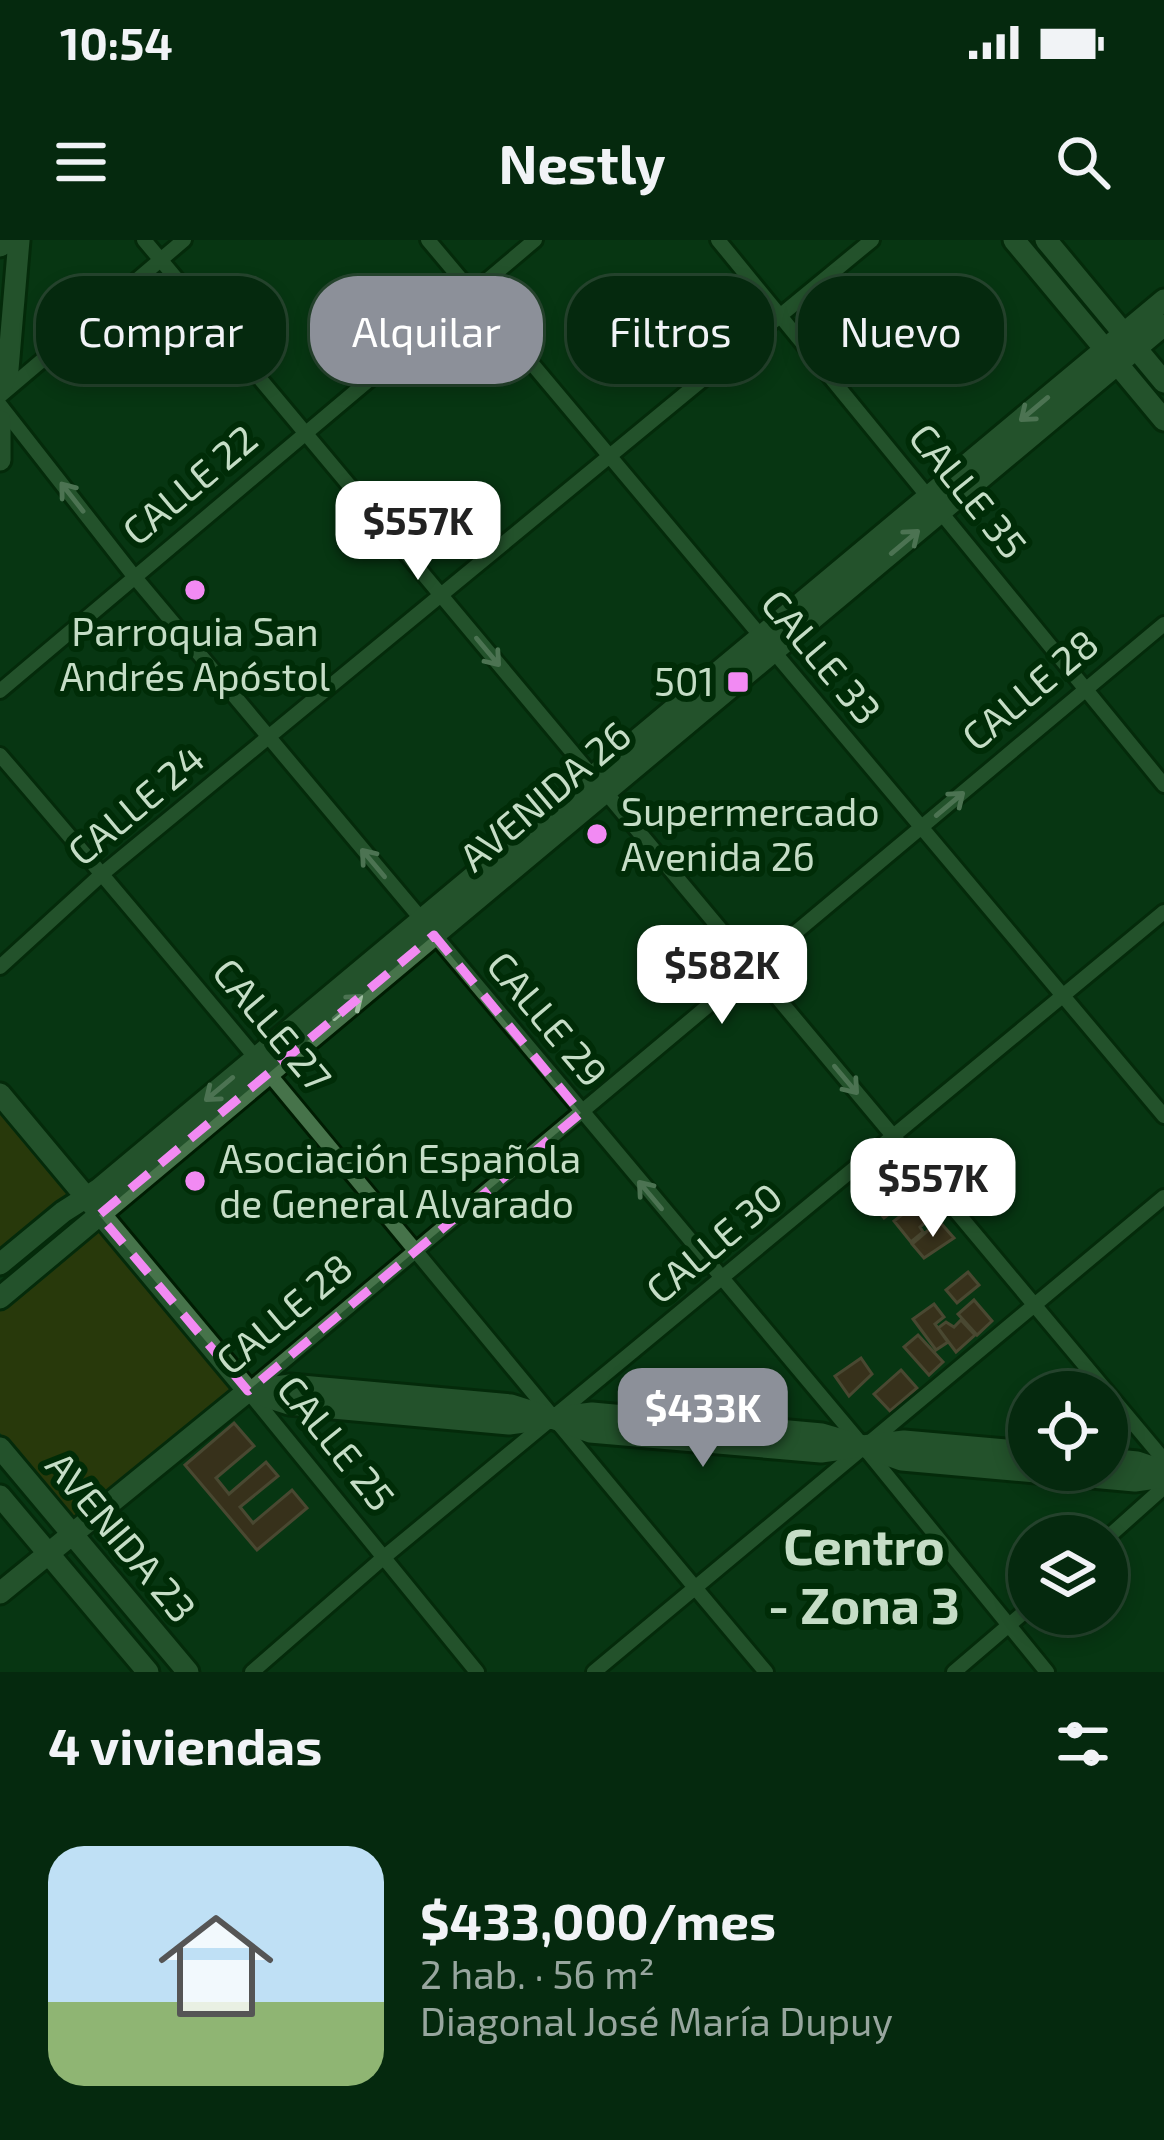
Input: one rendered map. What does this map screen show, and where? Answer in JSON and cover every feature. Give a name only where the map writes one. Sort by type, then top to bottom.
[{"type":"main road","points":[[0,397],[8,369],[19,240]]},
{"type":"main road","points":[[1014,240],[1164,420]]},
{"type":"main road","points":[[1046,240],[1164,382]]},
{"type":"main road","points":[[1131,342],[1164,300]]},
{"type":"main road","points":[[1131,342],[1164,326]]},
{"type":"main road","name":"AVENIDA 26","points":[[0,1298],[92,1206],[1131,342]]},
{"type":"main road","points":[[0,421],[0,460]]},
{"type":"main road","name":"CALLE 25","points":[[0,1094],[248,1390]]},
{"type":"main road","name":"AVENIDA 26","points":[[0,1264],[92,1206]]},
{"type":"main road","points":[[248,1390],[289,1404],[509,1424],[552,1418],[590,1432],[821,1452],[904,1441],[1008,1450]]},
{"type":"main road","name":"CALLE 28","points":[[0,1594],[248,1390]]},
{"type":"main road","points":[[863,1447],[902,1460],[1135,1481],[1164,1474]]},
{"type":"main road","name":"AVENIDA 23","points":[[0,1448],[188,1672]]},
{"type":"main road","points":[[1128,1461],[1164,1474]]},
{"type":"main road","name":"AVENIDA 23","points":[[0,1496],[148,1672]]},
{"type":"street","points":[[144,240],[1164,1460]]},
{"type":"street","points":[[0,397],[184,240]]},
{"type":"street","name":"CALLE 33","points":[[428,240],[458,276]]},
{"type":"street","name":"CALLE 22","points":[[492,276],[535,240]]},
{"type":"street","name":"CALLE 35","points":[[718,240],[1164,785]]},
{"type":"street","name":"CALLE 24","points":[[0,967],[102,874],[872,240]]},
{"type":"street","name":"CALLE 33","points":[[543,377],[1164,1116]]},
{"type":"street","name":"CALLE 22","points":[[0,691],[362,384]]},
{"type":"street","name":"CALLE 29","points":[[0,397],[134,575],[1008,1625]]},
{"type":"street","name":"CALLE 28","points":[[248,1390],[1164,624]]},
{"type":"street","name":"CALLE 27","points":[[0,755],[264,1065],[766,1672]]},
{"type":"street","name":"CALLE 30","points":[[252,1672],[383,1558],[1164,913]]},
{"type":"street","points":[[595,1672],[1164,1197]]},
{"type":"street","name":"CALLE 25","points":[[248,1390],[477,1672]]},
{"type":"street","points":[[1128,1519],[1164,1487]]},
{"type":"street","points":[[954,1672],[1008,1627]]},
{"type":"street","name":"CALLE 29","points":[[1016,1635],[1047,1672]]},
{"type":"highlighted area","points":[[434,935],[581,1113],[248,1391],[99,1215]]},
{"type":"shaded area","points":[[0,1109],[71,1194],[0,1252]]},
{"type":"shaded area","points":[[98,1228],[231,1388],[72,1520],[0,1433],[0,1308]]},
{"type":"building","points":[[874,1179],[898,1207],[884,1218],[861,1190]]},
{"type":"building","points":[[912,1189],[926,1205],[920,1211],[928,1220],[911,1242],[894,1221],[903,1214],[895,1203]]},
{"type":"building","points":[[939,1221],[954,1238],[924,1258],[912,1244]]},
{"type":"building","points":[[968,1272],[979,1285],[957,1303],[946,1290]]},
{"type":"building","points":[[974,1300],[992,1321],[977,1335],[958,1314]]},
{"type":"building","points":[[934,1304],[944,1317],[935,1324],[948,1342],[936,1350],[913,1319]]},
{"type":"building","points":[[961,1320],[975,1335],[956,1352],[938,1328],[946,1322],[954,1327]]},
{"type":"building","points":[[918,1335],[943,1362],[929,1375],[904,1347]]},
{"type":"building","points":[[861,1358],[872,1374],[849,1396],[835,1376]]},
{"type":"building","points":[[901,1370],[917,1388],[890,1411],[874,1394]]},
{"type":"building","points":[[234,1423],[254,1446],[216,1478],[229,1494],[266,1462],[278,1476],[240,1507],[253,1523],[292,1490],[307,1508],[257,1550],[185,1465]]},
{"type":"place","name":"Parroquia San Andrés Apóstol","points":[[195,590]]},
{"type":"place","name":"501","points":[[738,682]]},
{"type":"place","name":"Supermercado Avenida 26","points":[[597,834]]},
{"type":"place","name":"Asociación Española de General Alvarado","points":[[195,1181]]},
{"type":"district","name":"Centro - Zona 3","points":[[864,1576]]}]
